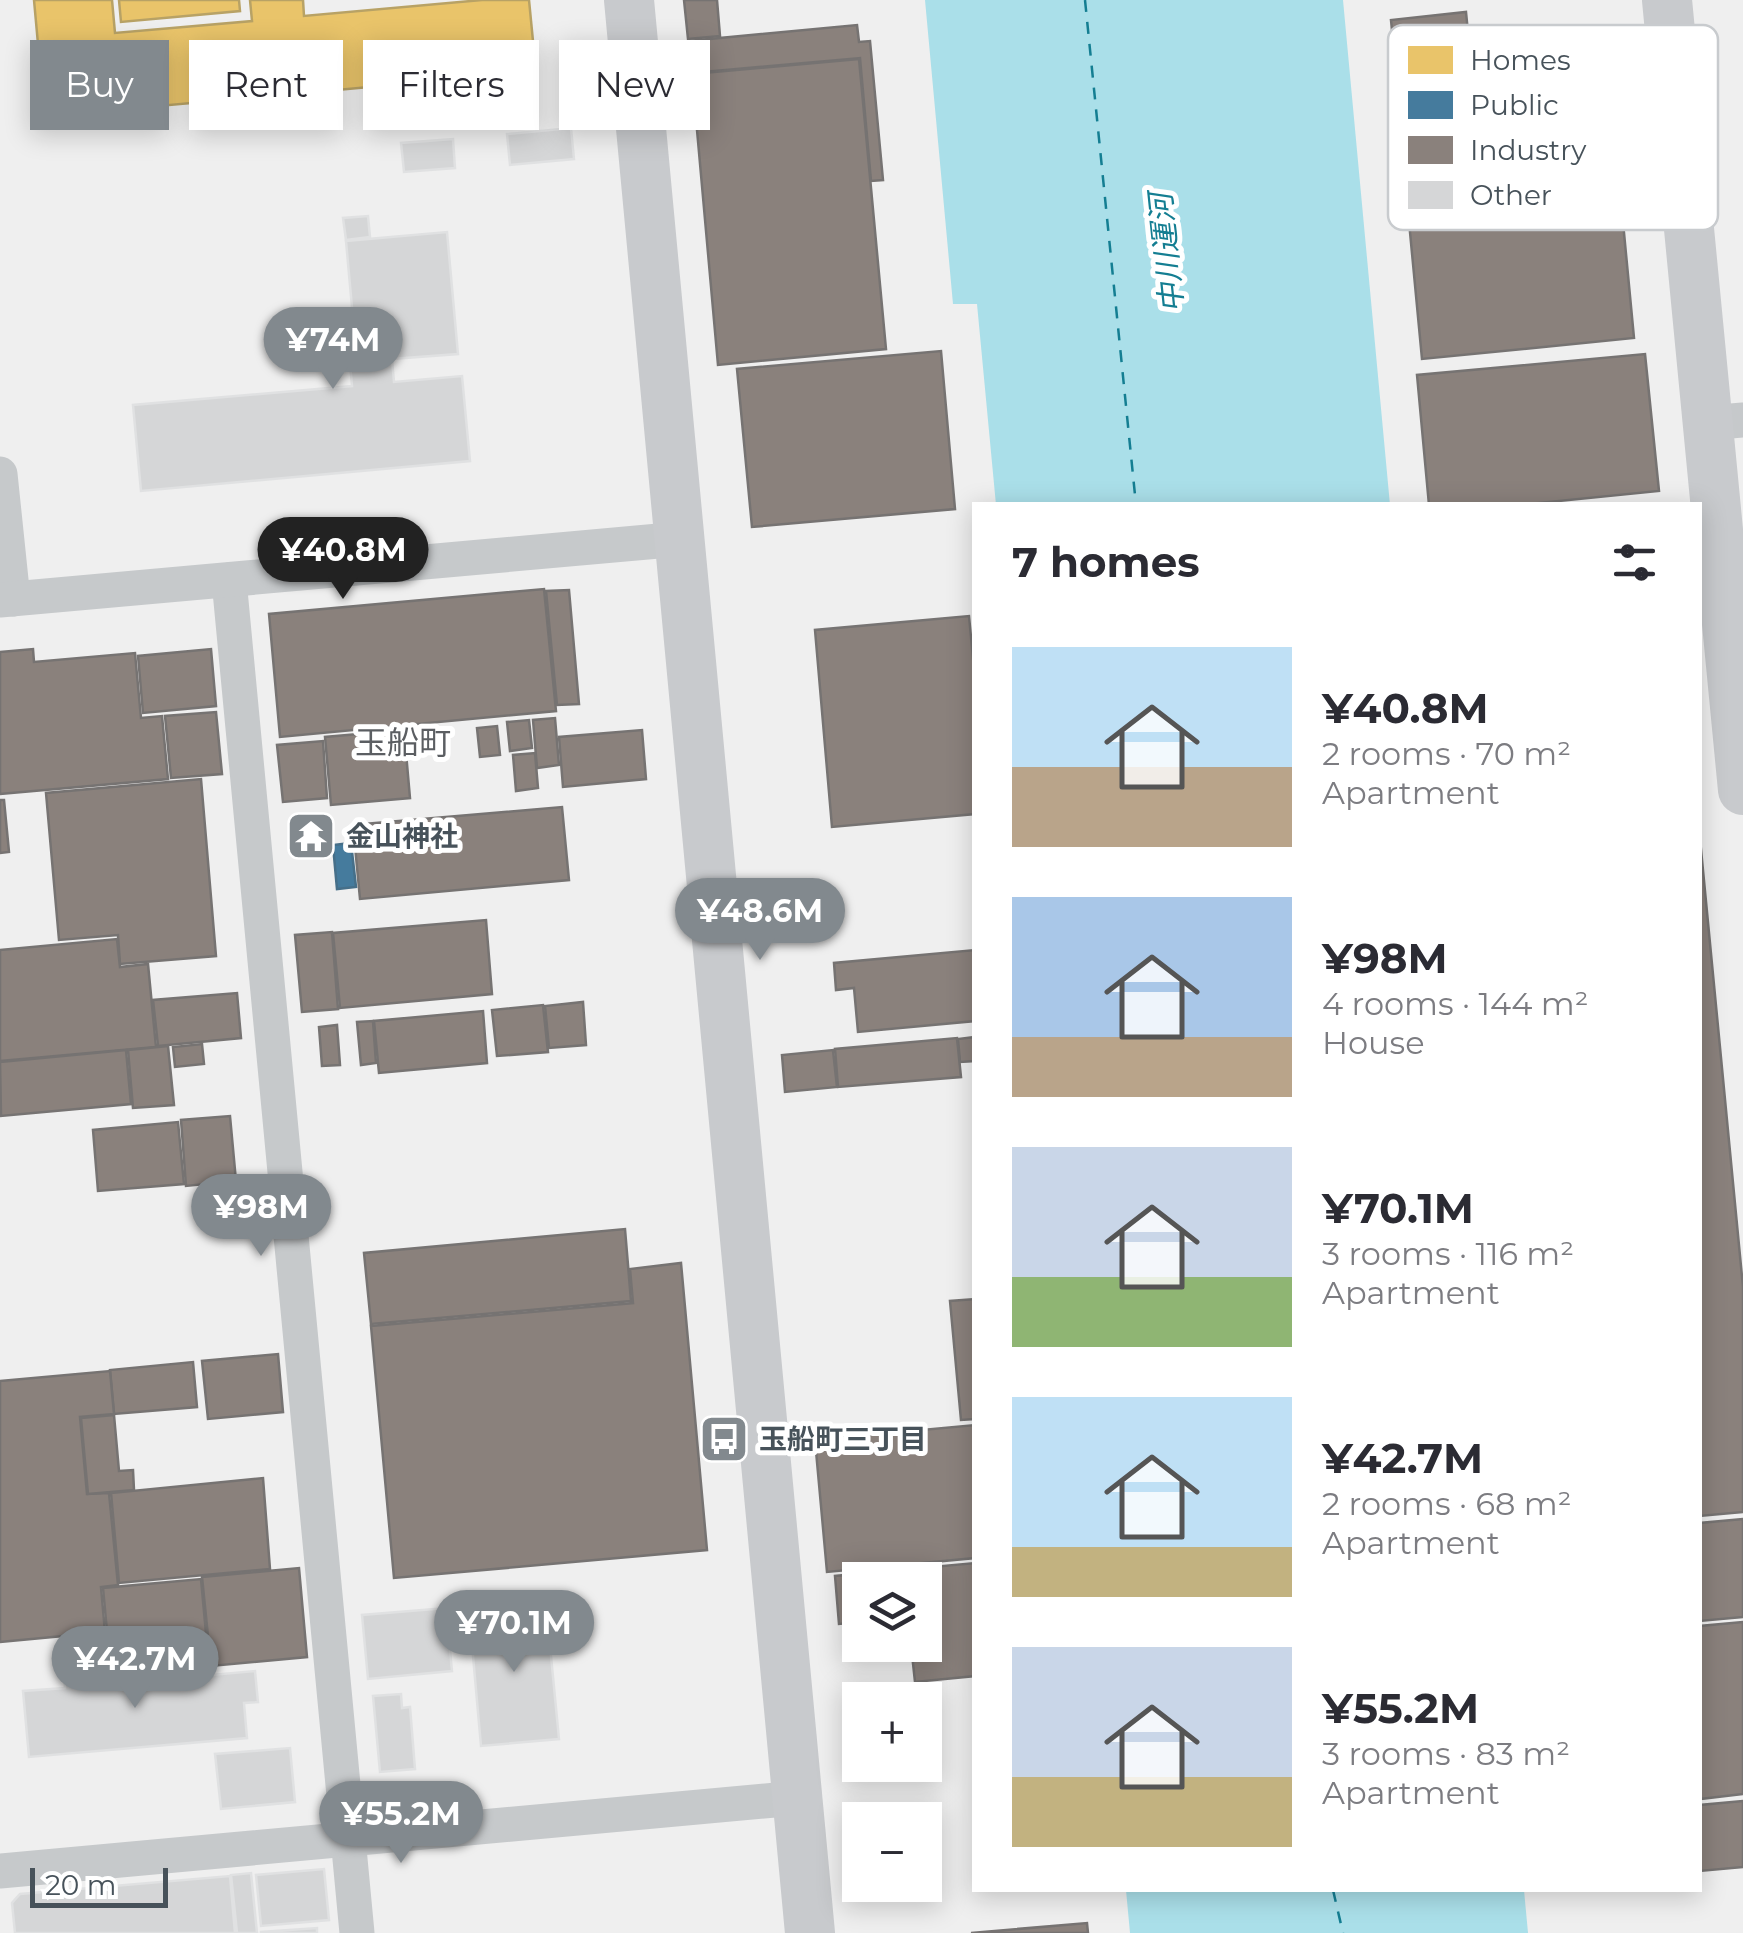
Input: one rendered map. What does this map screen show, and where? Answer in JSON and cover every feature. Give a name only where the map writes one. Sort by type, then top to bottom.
[{"type":"street","points":[[629,0],[810,1933]]},
{"type":"street","points":[[1667,0],[1670,25]]},
{"type":"street","points":[[1699,230],[1725,422],[1743,790]]},
{"type":"street","points":[[0,474],[6,600],[681,539]]},
{"type":"street","points":[[229,580],[357,1933]]},
{"type":"street","points":[[0,1872],[796,1798]]},
{"type":"water","name":"中川運河","points":[[925,0],[1343,0],[1390,502],[996,502],[977,304],[953,304]]},
{"type":"water","points":[[1126,1892],[1524,1892],[1528,1933],[1130,1933]]},
{"type":"building: Homes","points":[[34,0],[112,0],[115,33],[252,21],[250,0],[303,0],[304,16],[482,0],[529,0],[533,40],[363,40],[363,88],[343,89],[343,40],[189,40],[189,103],[169,105],[169,40],[38,40]]},
{"type":"building: Homes","points":[[119,0],[239,0],[240,11],[121,22]]},
{"type":"building: Public","points":[[318,822],[320,846],[303,848],[301,823]]},
{"type":"building: Public","points":[[351,843],[356,887],[337,889],[333,845]]},
{"type":"building: Industry","points":[[684,0],[717,0],[720,36],[688,39]]},
{"type":"building: Industry","points":[[1466,12],[1467,25],[1391,25],[1391,20]]},
{"type":"building: Industry","points":[[857,25],[859,42],[870,41],[883,180],[871,181],[860,58],[710,71],[710,40],[700,40]]},
{"type":"building: Industry","points":[[859,59],[886,349],[718,365],[697,130],[710,130],[710,72]]},
{"type":"building: Industry","points":[[1410,230],[1624,230],[1634,338],[1422,359]]},
{"type":"building: Industry","points":[[941,351],[955,509],[752,527],[737,369]]},
{"type":"building: Industry","points":[[1645,354],[1659,491],[1549,502],[1429,502],[1417,375]]},
{"type":"building: Industry","points":[[544,589],[556,711],[280,737],[269,614]]},
{"type":"building: Industry","points":[[569,590],[579,704],[557,705],[546,591]]},
{"type":"building: Industry","points":[[969,616],[972,814],[832,827],[815,630]]},
{"type":"building: Industry","points":[[33,649],[34,662],[135,653],[141,718],[162,716],[168,779],[0,794],[0,652]]},
{"type":"building: Industry","points":[[211,649],[216,706],[143,713],[138,656]]},
{"type":"building: Industry","points":[[216,712],[222,774],[171,778],[165,716]]},
{"type":"building: Industry","points":[[555,718],[559,765],[537,768],[533,720]]},
{"type":"building: Industry","points":[[529,720],[532,748],[510,751],[507,722]]},
{"type":"building: Industry","points":[[497,726],[500,755],[480,757],[477,728]]},
{"type":"building: Industry","points":[[404,730],[410,798],[331,805],[325,737]]},
{"type":"building: Industry","points":[[642,730],[646,779],[563,787],[559,737]]},
{"type":"building: Industry","points":[[323,741],[327,798],[283,802],[277,745]]},
{"type":"building: Industry","points":[[535,753],[538,788],[516,791],[513,755]]},
{"type":"building: Industry","points":[[201,779],[216,956],[120,964],[118,935],[59,940],[46,793]]},
{"type":"building: Industry","points":[[0,800],[4,800],[9,852],[0,853]]},
{"type":"building: Industry","points":[[562,807],[569,880],[360,899],[353,825]]},
{"type":"building: Industry","points":[[1702,860],[1743,1287],[1743,1512],[1702,1516]]},
{"type":"building: Industry","points":[[486,920],[492,994],[340,1008],[333,933]]},
{"type":"building: Industry","points":[[332,932],[338,1009],[302,1012],[295,935]]},
{"type":"building: Industry","points":[[117,939],[120,967],[148,964],[156,1047],[0,1061],[0,950]]},
{"type":"building: Industry","points":[[972,950],[972,1021],[858,1032],[854,988],[836,990],[834,963]]},
{"type":"building: Industry","points":[[237,993],[241,1038],[158,1046],[153,1000]]},
{"type":"building: Industry","points":[[583,1002],[586,1045],[549,1048],[545,1006]]},
{"type":"building: Industry","points":[[543,1005],[548,1052],[497,1056],[492,1010]]},
{"type":"building: Industry","points":[[483,1011],[487,1063],[379,1073],[374,1021]]},
{"type":"building: Industry","points":[[373,1021],[376,1063],[361,1065],[357,1022]]},
{"type":"building: Industry","points":[[337,1025],[340,1065],[322,1066],[319,1027]]},
{"type":"building: Industry","points":[[972,1037],[972,1061],[960,1062],[958,1039]]},
{"type":"building: Industry","points":[[957,1038],[961,1077],[838,1087],[835,1049]]},
{"type":"building: Industry","points":[[202,1044],[204,1064],[175,1067],[173,1047]]},
{"type":"building: Industry","points":[[168,1046],[174,1105],[133,1108],[128,1050]]},
{"type":"building: Industry","points":[[126,1050],[131,1104],[1,1116],[0,1062]]},
{"type":"building: Industry","points":[[833,1050],[837,1087],[785,1092],[782,1055]]},
{"type":"building: Industry","points":[[230,1116],[236,1181],[186,1186],[181,1120]]},
{"type":"building: Industry","points":[[178,1122],[184,1184],[98,1191],[93,1130]]},
{"type":"building: Industry","points":[[625,1229],[631,1301],[371,1324],[364,1253]]},
{"type":"building: Industry","points":[[681,1263],[707,1550],[394,1578],[371,1326],[633,1303],[630,1269]]},
{"type":"building: Industry","points":[[972,1299],[972,1419],[961,1420],[950,1301]]},
{"type":"building: Industry","points":[[278,1354],[283,1412],[208,1419],[202,1361]]},
{"type":"building: Industry","points":[[193,1362],[197,1407],[114,1414],[110,1370]]},
{"type":"building: Industry","points":[[110,1371],[114,1414],[80,1417],[87,1494],[109,1493],[118,1585],[101,1587],[105,1632],[0,1642],[0,1381]]},
{"type":"building: Industry","points":[[114,1415],[119,1471],[133,1470],[134,1490],[88,1494],[81,1418]]},
{"type":"building: Industry","points":[[972,1425],[972,1558],[842,1562],[842,1571],[827,1572],[815,1440]]},
{"type":"building: Industry","points":[[263,1478],[270,1569],[119,1583],[111,1493]]},
{"type":"building: Industry","points":[[1743,1519],[1743,1617],[1702,1621],[1702,1523]]},
{"type":"building: Industry","points":[[972,1563],[972,1676],[915,1682],[913,1662],[942,1662],[942,1566]]},
{"type":"building: Industry","points":[[299,1568],[307,1657],[211,1666],[202,1577]]},
{"type":"building: Industry","points":[[842,1575],[842,1624],[839,1624],[835,1576]]},
{"type":"building: Industry","points":[[201,1579],[209,1666],[111,1675],[103,1588]]},
{"type":"building: Industry","points":[[1743,1622],[1743,1794],[1702,1799],[1702,1626]]},
{"type":"building: Industry","points":[[1743,1801],[1743,1867],[1702,1871],[1702,1805]]},
{"type":"building: Industry","points":[[1087,1923],[1088,1933],[971,1933]]},
{"type":"building: Other","points":[[571,130],[574,159],[510,165],[507,134]]},
{"type":"building: Other","points":[[453,139],[455,168],[404,172],[401,143]]},
{"type":"building: Other","points":[[368,216],[370,237],[346,240],[343,218]]},
{"type":"building: Other","points":[[447,232],[458,354],[392,359],[394,382],[462,376],[470,461],[141,491],[133,405],[352,386],[350,363],[357,363],[346,241]]},
{"type":"building: Other","points":[[546,1604],[559,1739],[481,1746],[469,1611]]},
{"type":"building: Other","points":[[446,1608],[452,1671],[368,1679],[362,1615]]},
{"type":"building: Other","points":[[97,1654],[99,1685],[255,1671],[258,1702],[244,1703],[247,1738],[29,1757],[23,1691],[65,1688],[62,1657]]},
{"type":"building: Other","points":[[401,1694],[402,1708],[410,1707],[415,1769],[380,1772],[373,1696]]},
{"type":"building: Other","points":[[290,1748],[295,1802],[221,1809],[215,1754]]},
{"type":"building: Other","points":[[324,1869],[329,1920],[261,1926],[256,1875]]},
{"type":"building: Other","points":[[251,1873],[257,1933],[237,1933],[231,1875]]},
{"type":"building: Other","points":[[230,1876],[235,1933],[15,1933],[12,1903],[20,1894]]},
{"type":"building: Other","points":[[317,1928],[317,1933],[261,1933],[261,1932]]},
{"type":"ferry route","points":[[1085,0],[1136,502]]},
{"type":"ferry route","points":[[1333,1892],[1343,1933]]},
{"type":"place","name":"金山神社","points":[[311,836]]},
{"type":"place","name":"玉船町三丁目","points":[[724,1439]]},
{"type":"district","name":"玉船町","points":[[403,743]]}]
